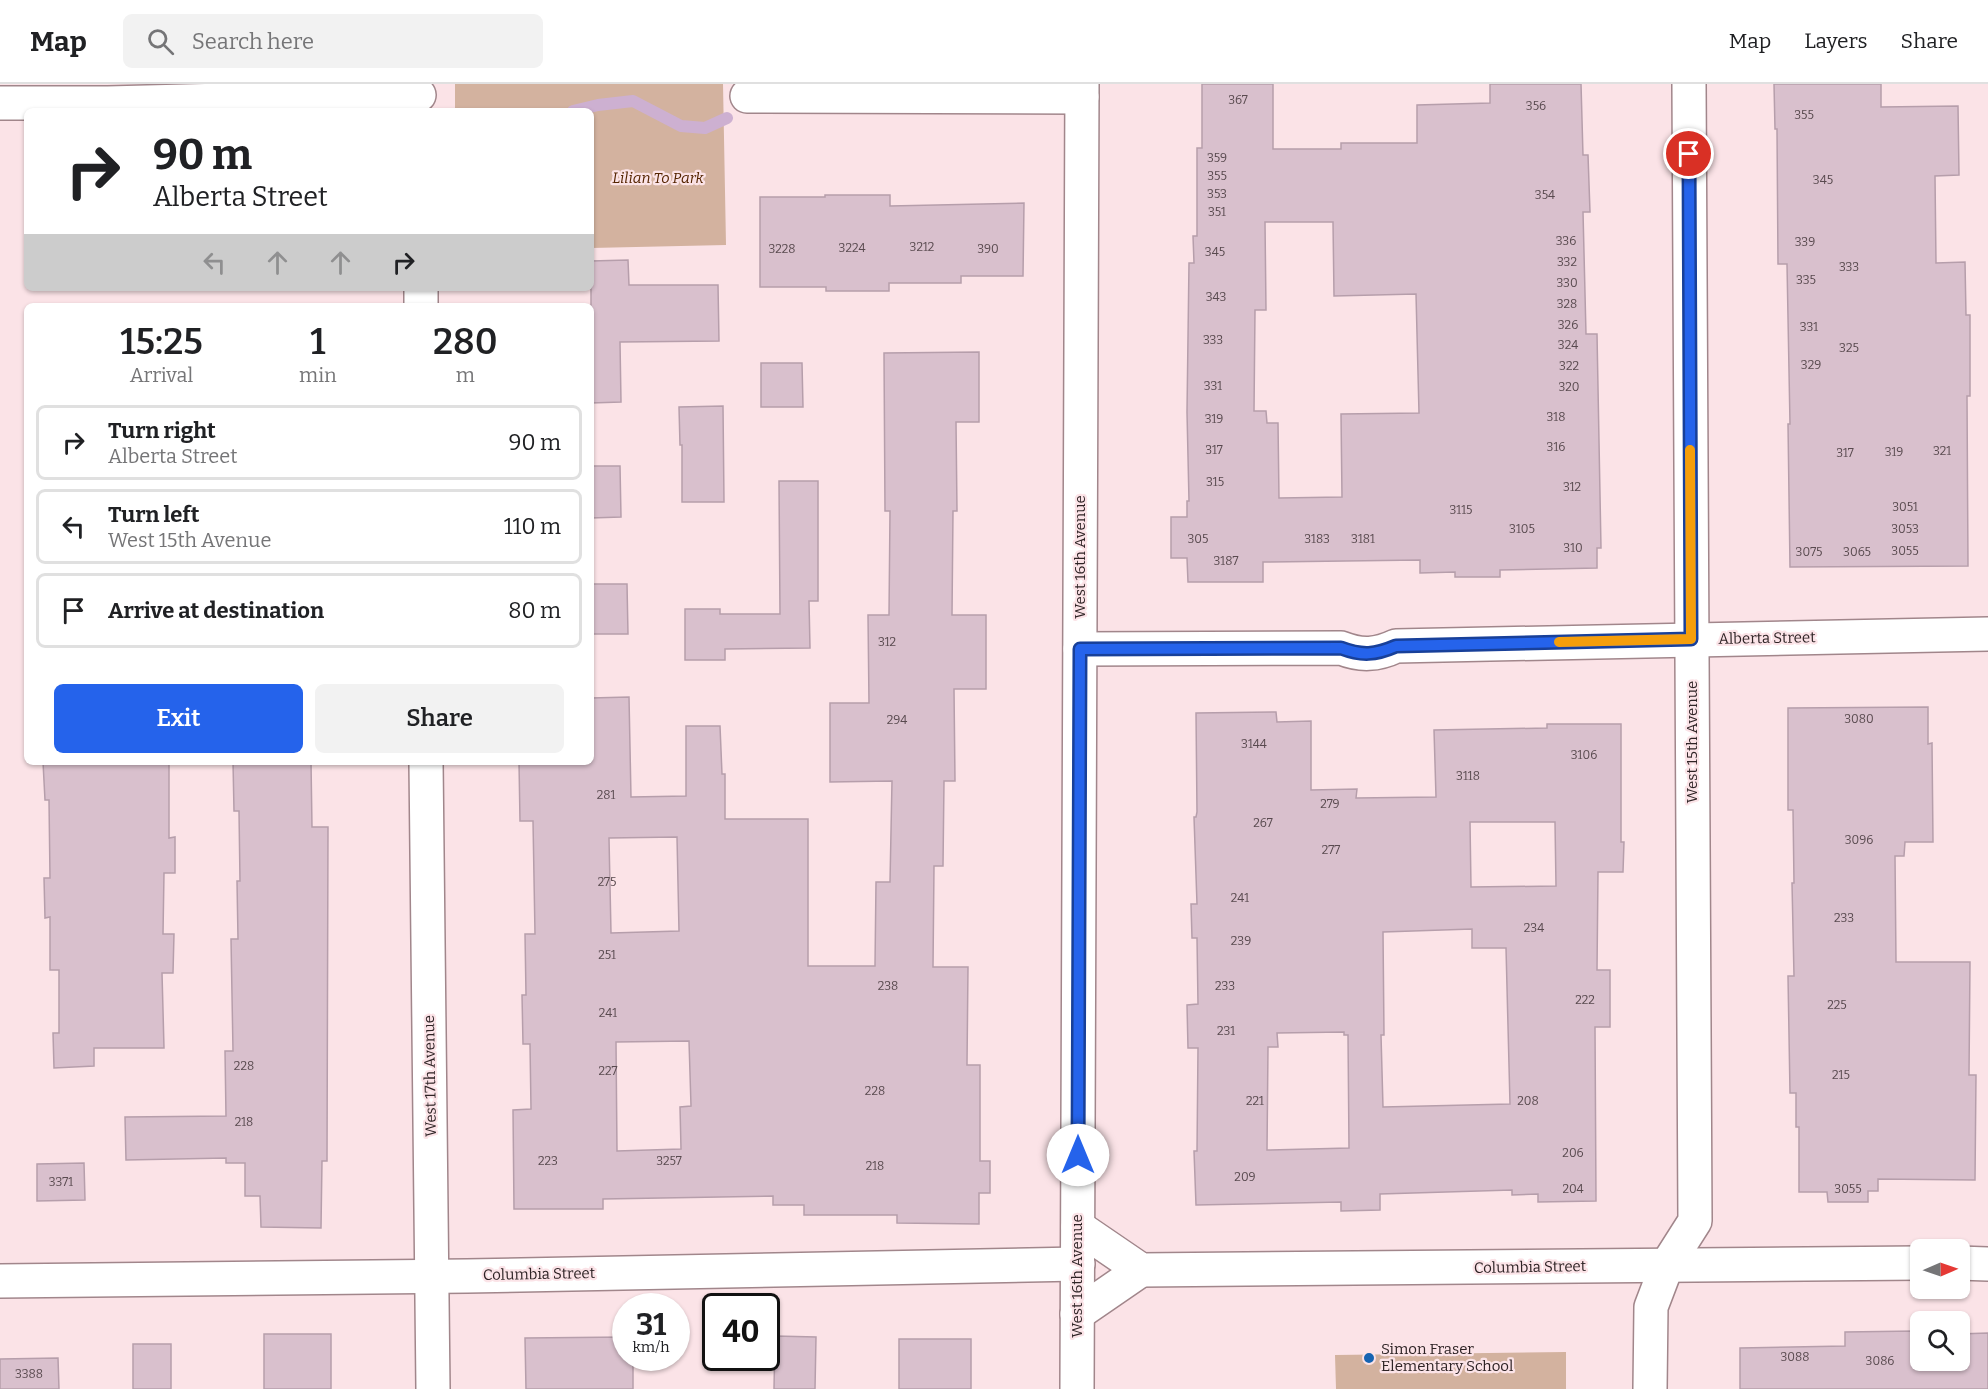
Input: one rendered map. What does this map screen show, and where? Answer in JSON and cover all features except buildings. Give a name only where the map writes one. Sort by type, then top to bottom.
[{"type":"street","name":"West 15th Avenue","points":[[1650,1389],[1651,1307],[1667,1265],[1695,1221],[1689,84]]},
{"type":"street","points":[[747,96],[1082,91]]},
{"type":"street","name":"West 16th Avenue","points":[[1077,1389],[1082,91]]},
{"type":"street","points":[[0,104],[419,97]]},
{"type":"street","name":"Alberta Street","points":[[1080,649],[1341,648],[1357,654],[1380,653],[1396,646],[1988,634]]},
{"type":"street","name":"West 17th Avenue","points":[[426,765],[433,1389]]},
{"type":"street","points":[[1077,1314],[1141,1270],[1078,1227]]},
{"type":"street","name":"Columbia Street","points":[[1141,1270],[1910,1263]]},
{"type":"street","points":[[1970,1263],[1988,1264]]},
{"type":"street","name":"Columbia Street","points":[[0,1281],[432,1276],[1078,1264]]},
{"type":"green space","name":"Lilian To Park","points":[[455,84],[723,84],[726,245],[594,248],[594,108],[455,108]]},
{"type":"green space","points":[[1566,1352],[1566,1389],[1336,1389],[1335,1355]]},
{"type":"waterway","points":[[586,108],[633,101],[681,126],[705,128],[727,118]]},
{"type":"slow traffic","points":[[1559,642],[1691,639],[1690,450]]},
{"type":"place","name":"Simon Fraser Elementary School","points":[[1369,1358]]},
{"type":"route","points":[[1078,1155],[1080,649],[1341,648],[1357,654],[1380,653],[1396,646],[1691,639],[1689,154]]}]
